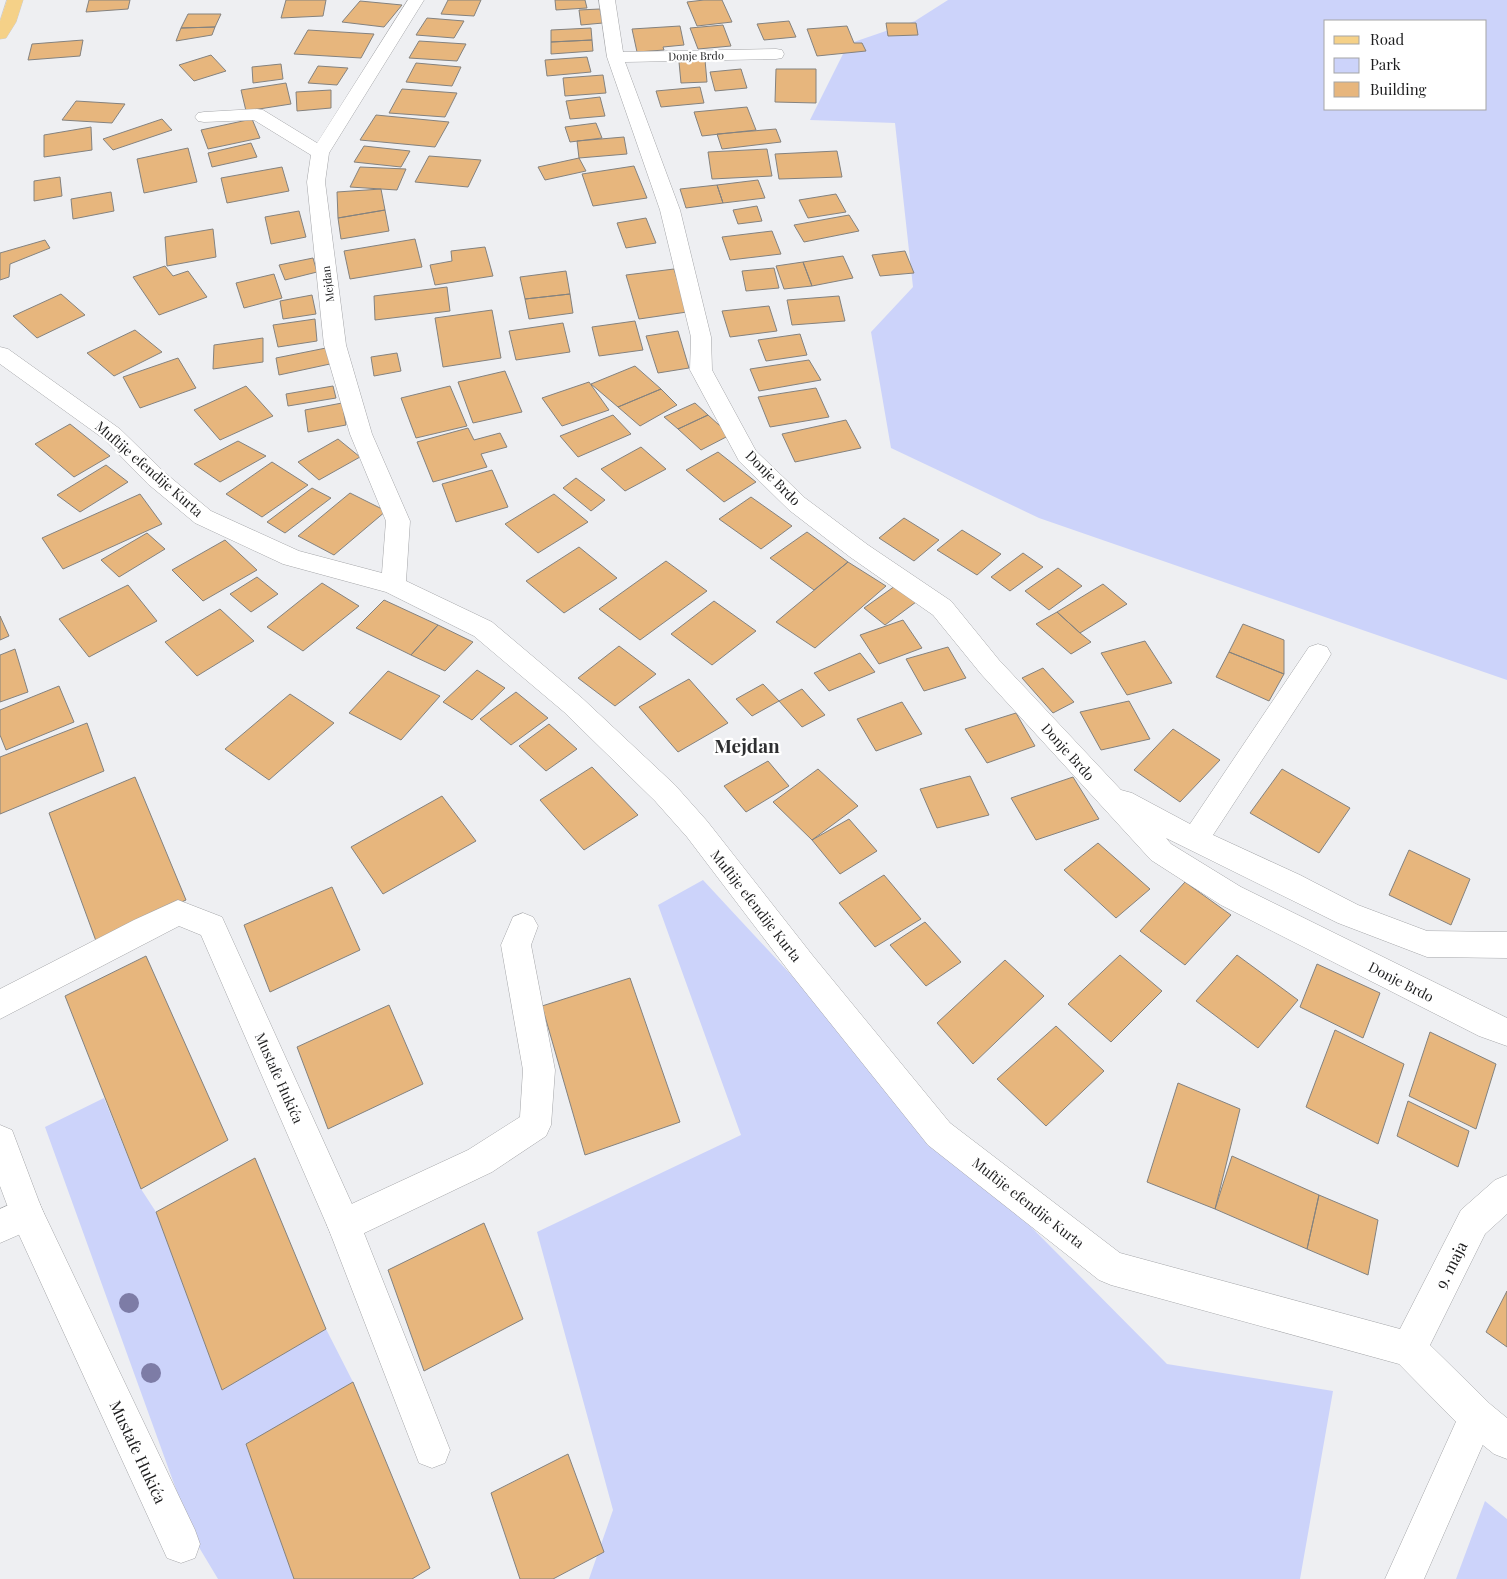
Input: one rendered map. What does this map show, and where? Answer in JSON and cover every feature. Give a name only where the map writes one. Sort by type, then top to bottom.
[{"type":"main road","points":[[0,34],[8,22],[15,0]]},
{"type":"street","name":"Mejdan","points":[[392,585],[398,521],[361,434],[335,345],[316,182],[320,152],[416,0]]},
{"type":"street","name":"Donje Brdo","points":[[607,0],[615,57],[670,210],[701,337],[701,370],[747,456],[797,504],[859,551],[942,608],[990,667],[1161,852],[1231,896],[1490,1026],[1507,1032]]},
{"type":"street","name":"Donje Brdo","points":[[615,57],[776,54]]},
{"type":"street","points":[[204,117],[257,114],[320,152]]},
{"type":"street","name":"Muftije efendije Kurta","points":[[0,354],[112,434],[156,478],[203,517],[292,558],[392,585],[483,629],[580,712],[665,793],[698,829],[802,965],[939,1134],[1111,1268],[1409,1349],[1477,1417],[1507,1441]]},
{"type":"street","points":[[1195,840],[1318,654]]},
{"type":"street","name":"Donje Brdo","points":[[1103,791],[1195,840],[1290,884],[1348,914],[1427,944],[1507,945]]},
{"type":"street","name":"Mustafe Hukića","points":[[0,1005],[178,913],[212,926],[344,1225],[432,1450]]},
{"type":"street","points":[[344,1225],[480,1161],[534,1125],[539,1070],[516,945],[523,926]]},
{"type":"street","name":"Mustafe Hukića","points":[[0,1141],[13,1220],[181,1544]]},
{"type":"street","name":"9. maja","points":[[1409,1349],[1473,1222],[1507,1192]]},
{"type":"street","points":[[1404,1579],[1477,1417]]},
{"type":"green space","points":[[948,0],[1507,0],[1507,680],[1039,518],[891,448],[871,332],[913,287],[895,123],[810,120],[848,44],[915,21]]},
{"type":"green space","points":[[703,880],[939,1134],[1167,1364],[1333,1391],[1300,1579],[589,1579],[613,1510],[537,1232],[741,1135],[658,905]]},
{"type":"green space","points":[[104,1098],[141,1189],[156,1212],[222,1390],[326,1329],[353,1382],[246,1445],[294,1579],[218,1579],[194,1539],[45,1127]]},
{"type":"green space","points":[[1485,1501],[1507,1519],[1507,1579],[1456,1579]]},
{"type":"building","points":[[89,0],[130,0],[128,9],[86,12]]},
{"type":"building","points":[[286,0],[326,0],[323,16],[281,18]]},
{"type":"building","points":[[448,0],[481,0],[474,16],[441,14]]},
{"type":"building","points":[[555,0],[585,0],[587,8],[556,10]]},
{"type":"building","points":[[722,0],[732,22],[697,26],[687,2]]},
{"type":"building","points":[[360,1],[402,5],[384,27],[342,22]]},
{"type":"building","points":[[600,9],[603,23],[581,25],[579,10]]},
{"type":"building","points":[[188,14],[221,14],[215,27],[181,28]]},
{"type":"building","points":[[427,18],[464,21],[454,38],[416,35]]},
{"type":"building","points":[[789,21],[796,37],[764,40],[757,24]]},
{"type":"building","points":[[886,23],[916,23],[918,35],[888,36]]},
{"type":"building","points":[[723,25],[731,46],[698,49],[690,28]]},
{"type":"building","points":[[680,26],[684,45],[663,47],[664,50],[637,52],[632,29]]},
{"type":"building","points":[[847,26],[854,43],[862,43],[866,51],[817,56],[807,29]]},
{"type":"building","points":[[215,27],[212,35],[176,41],[181,28]]},
{"type":"building","points":[[591,28],[592,40],[551,42],[551,30]]},
{"type":"building","points":[[308,30],[374,34],[361,58],[294,54]]},
{"type":"building","points":[[83,40],[80,56],[28,60],[32,44]]},
{"type":"building","points":[[592,40],[593,51],[551,54],[551,42]]},
{"type":"building","points":[[419,41],[466,44],[457,61],[409,58]]},
{"type":"building","points":[[211,55],[226,71],[194,81],[179,65]]},
{"type":"building","points":[[587,57],[591,72],[547,76],[545,60]]},
{"type":"building","points":[[705,60],[707,82],[681,83],[679,62]]},
{"type":"building","points":[[416,63],[461,67],[452,86],[406,82]]},
{"type":"building","points":[[281,64],[283,79],[253,83],[252,67]]},
{"type":"building","points":[[318,66],[348,68],[337,85],[308,83]]},
{"type":"building","points":[[741,69],[747,88],[715,91],[710,72]]},
{"type":"building","points":[[776,69],[816,69],[816,103],[775,102]]},
{"type":"building","points":[[603,75],[606,93],[565,96],[563,78]]},
{"type":"building","points":[[286,83],[291,104],[246,111],[241,90]]},
{"type":"building","points":[[700,87],[704,103],[661,107],[656,91]]},
{"type":"building","points":[[402,89],[457,93],[445,117],[389,113]]},
{"type":"building","points":[[331,90],[331,108],[297,111],[296,92]]},
{"type":"building","points":[[600,97],[605,116],[570,119],[566,101]]},
{"type":"building","points":[[76,101],[125,104],[112,123],[62,120]]},
{"type":"building","points":[[747,107],[756,130],[702,136],[694,112]]},
{"type":"building","points":[[376,115],[449,122],[435,147],[360,140]]},
{"type":"building","points":[[162,119],[172,130],[113,150],[103,139]]},
{"type":"building","points":[[252,119],[260,138],[208,149],[201,130]]},
{"type":"building","points":[[596,123],[602,138],[570,142],[565,127]]},
{"type":"building","points":[[91,127],[92,150],[44,157],[44,135]]},
{"type":"building","points":[[776,129],[781,142],[722,149],[717,134]]},
{"type":"building","points":[[624,137],[627,154],[579,158],[577,141]]},
{"type":"building","points":[[251,143],[257,157],[212,167],[208,153]]},
{"type":"building","points":[[364,146],[410,151],[401,167],[354,162]]},
{"type":"building","points":[[188,148],[197,182],[144,193],[137,159]]},
{"type":"building","points":[[767,149],[772,176],[712,179],[708,152]]},
{"type":"building","points":[[837,151],[842,177],[779,179],[775,154]]},
{"type":"building","points":[[429,156],[481,160],[468,187],[415,182]]},
{"type":"building","points":[[579,158],[586,171],[545,180],[538,167]]},
{"type":"building","points":[[634,166],[647,198],[593,206],[582,174]]},
{"type":"building","points":[[282,167],[289,191],[227,203],[221,178]]},
{"type":"building","points":[[360,167],[406,169],[397,190],[350,187]]},
{"type":"building","points":[[60,177],[62,196],[34,201],[34,181]]},
{"type":"building","points":[[758,180],[765,198],[723,203],[717,185]]},
{"type":"building","points":[[717,185],[723,203],[686,208],[680,189]]},
{"type":"building","points":[[381,189],[385,210],[338,218],[337,192]]},
{"type":"building","points":[[111,192],[114,211],[73,219],[71,199]]},
{"type":"building","points":[[836,194],[846,212],[808,218],[799,200]]},
{"type":"building","points":[[757,206],[762,221],[738,224],[733,210]]},
{"type":"building","points":[[385,210],[389,231],[341,239],[338,218]]},
{"type":"building","points":[[299,211],[306,237],[271,244],[265,217]]},
{"type":"building","points":[[849,215],[859,231],[804,242],[794,225]]},
{"type":"building","points":[[646,218],[656,243],[626,248],[617,223]]},
{"type":"building","points":[[213,229],[216,257],[167,266],[165,237]]},
{"type":"building","points":[[772,231],[781,254],[730,260],[722,237]]},
{"type":"building","points":[[415,239],[422,267],[350,279],[344,251]]},
{"type":"building","points":[[45,240],[50,248],[10,264],[9,277],[0,280],[0,253]]},
{"type":"building","points":[[485,247],[493,276],[435,285],[430,265],[452,261],[451,251]]},
{"type":"building","points":[[905,251],[914,273],[880,276],[872,255]]},
{"type":"building","points":[[843,256],[853,278],[812,286],[803,262]]},
{"type":"building","points":[[313,258],[317,272],[285,280],[279,265]]},
{"type":"building","points":[[803,262],[812,286],[784,289],[776,266]]},
{"type":"building","points":[[165,266],[173,276],[188,271],[207,297],[159,315],[133,277]]},
{"type":"building","points":[[774,268],[779,288],[746,291],[742,271]]},
{"type":"building","points":[[674,269],[687,312],[639,319],[626,275]]},
{"type":"building","points":[[566,271],[570,294],[525,299],[520,277]]},
{"type":"building","points":[[274,274],[282,298],[244,308],[236,283]]},
{"type":"building","points":[[447,287],[450,311],[375,320],[374,296]]},
{"type":"building","points":[[61,294],[85,315],[37,338],[13,316]]},
{"type":"building","points":[[570,294],[573,313],[529,319],[525,299]]},
{"type":"building","points":[[312,295],[316,314],[283,319],[280,301]]},
{"type":"building","points":[[839,296],[845,321],[792,325],[787,300]]},
{"type":"building","points":[[769,306],[777,331],[730,337],[722,311]]},
{"type":"building","points":[[492,310],[501,358],[443,367],[435,318]]},
{"type":"building","points":[[315,319],[317,341],[278,347],[273,325]]},
{"type":"building","points":[[635,321],[643,350],[599,356],[592,327]]},
{"type":"building","points":[[563,323],[570,352],[516,360],[509,331]]},
{"type":"building","points":[[135,330],[162,352],[114,376],[87,353]]},
{"type":"building","points":[[678,331],[689,368],[658,373],[646,336]]},
{"type":"building","points":[[800,334],[807,355],[766,361],[758,340]]},
{"type":"building","points":[[263,338],[263,362],[213,369],[214,345]]},
{"type":"building","points":[[326,348],[330,364],[279,375],[276,358]]},
{"type":"building","points":[[397,353],[401,371],[374,376],[371,357]]},
{"type":"building","points":[[178,358],[196,388],[140,408],[123,377]]},
{"type":"building","points":[[809,360],[821,380],[759,391],[750,369]]},
{"type":"building","points":[[635,366],[661,389],[618,407],[591,384]]},
{"type":"building","points":[[505,371],[522,412],[473,423],[458,382]]},
{"type":"building","points":[[589,382],[609,410],[562,426],[542,398]]},
{"type":"building","points":[[246,386],[273,416],[220,440],[194,410]]},
{"type":"building","points":[[333,386],[336,398],[288,406],[286,394]]},
{"type":"building","points":[[450,386],[467,426],[416,438],[401,398]]},
{"type":"building","points":[[816,388],[829,417],[770,427],[758,397]]},
{"type":"building","points":[[661,389],[677,405],[640,426],[618,407]]},
{"type":"building","points":[[342,403],[346,425],[308,432],[305,410]]},
{"type":"building","points":[[695,403],[708,415],[678,429],[664,417]]},
{"type":"building","points":[[613,415],[631,434],[578,457],[560,436]]},
{"type":"building","points":[[708,415],[730,435],[701,450],[678,429]]},
{"type":"building","points":[[846,420],[861,448],[795,462],[782,434]]},
{"type":"building","points":[[70,424],[110,456],[74,477],[35,444]]},
{"type":"building","points":[[468,428],[474,440],[500,433],[507,447],[481,454],[487,467],[433,482],[417,442]]},
{"type":"building","points":[[338,439],[360,457],[319,480],[298,462]]},
{"type":"building","points":[[238,441],[266,456],[220,482],[194,464]]},
{"type":"building","points":[[641,447],[666,469],[625,491],[601,469]]},
{"type":"building","points":[[718,452],[756,482],[724,502],[686,470]]},
{"type":"building","points":[[272,462],[308,485],[262,517],[226,494]]},
{"type":"building","points":[[106,465],[128,482],[80,512],[57,495]]},
{"type":"building","points":[[492,470],[508,507],[456,522],[442,484]]},
{"type":"building","points":[[576,478],[605,500],[591,511],[563,488]]},
{"type":"building","points":[[312,488],[331,498],[285,533],[267,522]]},
{"type":"building","points":[[350,493],[386,511],[334,555],[298,536]]},
{"type":"building","points":[[140,494],[162,524],[63,569],[42,538]]},
{"type":"building","points":[[554,494],[588,522],[538,553],[505,524]]},
{"type":"building","points":[[751,497],[792,526],[761,549],[719,519]]},
{"type":"building","points":[[904,518],[939,540],[914,561],[879,538]]},
{"type":"building","points":[[962,530],[1001,554],[977,575],[937,550]]},
{"type":"building","points":[[807,532],[848,562],[814,590],[770,558]]},
{"type":"building","points":[[147,533],[165,549],[119,577],[101,560]]},
{"type":"building","points":[[225,540],[257,570],[203,601],[172,570]]},
{"type":"building","points":[[579,547],[617,578],[564,613],[526,581]]},
{"type":"building","points":[[1023,553],[1043,567],[1010,591],[991,577]]},
{"type":"building","points":[[666,561],[707,591],[640,640],[599,609]]},
{"type":"building","points":[[848,562],[886,586],[815,648],[776,622]]},
{"type":"building","points":[[1058,568],[1082,586],[1049,610],[1025,591]]},
{"type":"building","points":[[257,577],[278,594],[251,612],[230,594]]},
{"type":"building","points":[[322,583],[359,606],[303,651],[267,627]]},
{"type":"building","points":[[1103,584],[1127,604],[1080,633],[1057,612]]},
{"type":"building","points":[[128,585],[157,621],[89,657],[59,619]]},
{"type":"building","points":[[895,586],[916,602],[885,625],[864,608]]},
{"type":"building","points":[[384,600],[438,625],[411,655],[356,628]]},
{"type":"building","points":[[714,601],[756,631],[712,665],[671,634]]},
{"type":"building","points":[[220,609],[254,641],[197,676],[165,642]]},
{"type":"building","points":[[1057,612],[1091,642],[1071,654],[1036,624]]},
{"type":"building","points":[[0,616],[9,636],[0,640]]},
{"type":"building","points":[[903,620],[922,648],[879,664],[860,635]]},
{"type":"building","points":[[1243,624],[1284,640],[1284,674],[1229,652]]},
{"type":"building","points":[[438,625],[473,642],[445,671],[411,655]]},
{"type":"building","points":[[1145,641],[1172,683],[1127,695],[1101,653]]},
{"type":"building","points":[[619,646],[656,674],[615,706],[578,678]]},
{"type":"building","points":[[948,647],[966,678],[924,691],[906,659]]},
{"type":"building","points":[[15,649],[28,692],[0,702],[0,655]]},
{"type":"building","points":[[1229,652],[1284,674],[1269,701],[1216,677]]},
{"type":"building","points":[[860,653],[875,672],[829,691],[814,673]]},
{"type":"building","points":[[1043,668],[1074,702],[1053,713],[1022,678]]},
{"type":"building","points":[[477,670],[505,688],[472,720],[443,702]]},
{"type":"building","points":[[388,671],[440,696],[401,740],[349,713]]},
{"type":"building","points":[[689,679],[728,723],[678,752],[639,707]]},
{"type":"building","points":[[763,684],[779,701],[752,716],[736,699]]},
{"type":"building","points":[[59,686],[74,722],[6,750],[0,735],[0,710]]},
{"type":"building","points":[[802,689],[825,715],[802,727],[779,701]]},
{"type":"building","points":[[516,692],[548,718],[511,745],[480,719]]},
{"type":"building","points":[[290,694],[334,723],[269,780],[225,749]]},
{"type":"building","points":[[1129,701],[1150,739],[1101,750],[1080,712]]},
{"type":"building","points":[[902,702],[922,734],[876,751],[857,719]]},
{"type":"building","points":[[1016,713],[1035,746],[987,763],[965,729]]},
{"type":"building","points":[[87,723],[104,771],[0,814],[0,757]]},
{"type":"building","points":[[549,724],[577,749],[546,771],[519,746]]},
{"type":"building","points":[[1173,729],[1220,760],[1180,802],[1134,770]]},
{"type":"building","points":[[768,761],[789,786],[746,812],[724,786]]},
{"type":"building","points":[[592,767],[638,815],[584,850],[540,800]]},
{"type":"building","points":[[818,769],[858,806],[812,840],[773,802]]},
{"type":"building","points":[[1282,769],[1350,808],[1319,853],[1250,813]]},
{"type":"building","points":[[970,776],[989,815],[937,828],[920,789]]},
{"type":"building","points":[[135,777],[186,900],[96,941],[49,813]]},
{"type":"building","points":[[1073,777],[1099,819],[1036,840],[1011,798]]},
{"type":"building","points":[[442,796],[476,841],[383,894],[351,847]]},
{"type":"building","points":[[849,819],[877,851],[840,874],[812,840]]},
{"type":"building","points":[[1098,843],[1150,889],[1116,918],[1064,870]]},
{"type":"building","points":[[1409,850],[1470,879],[1451,925],[1389,895]]},
{"type":"building","points":[[884,875],[921,919],[875,947],[839,903]]},
{"type":"building","points":[[1185,882],[1231,915],[1185,965],[1140,931]]},
{"type":"building","points":[[332,887],[360,950],[270,992],[244,925]]},
{"type":"building","points":[[925,922],[961,962],[926,986],[890,945]]},
{"type":"building","points":[[1120,955],[1162,991],[1111,1042],[1068,1004]]},
{"type":"building","points":[[1237,955],[1298,1000],[1258,1048],[1196,1001]]},
{"type":"building","points":[[146,956],[228,1140],[141,1189],[65,996]]},
{"type":"building","points":[[1005,960],[1044,996],[973,1064],[937,1023]]},
{"type":"building","points":[[1317,964],[1380,993],[1363,1038],[1300,1007]]},
{"type":"building","points":[[630,978],[680,1122],[585,1155],[542,1006]]},
{"type":"building","points":[[389,1005],[423,1084],[328,1129],[297,1047]]},
{"type":"building","points":[[1056,1026],[1104,1071],[1046,1126],[997,1079]]},
{"type":"building","points":[[1335,1030],[1404,1064],[1378,1144],[1306,1107]]},
{"type":"building","points":[[1430,1032],[1496,1064],[1476,1129],[1409,1096]]},
{"type":"building","points":[[1178,1083],[1240,1109],[1215,1209],[1147,1182]]},
{"type":"building","points":[[1408,1101],[1469,1131],[1458,1167],[1397,1136]]},
{"type":"building","points":[[1232,1156],[1319,1195],[1307,1249],[1215,1209]]},
{"type":"building","points":[[255,1158],[326,1329],[222,1390],[156,1212]]},
{"type":"building","points":[[1319,1195],[1378,1220],[1368,1275],[1307,1249]]},
{"type":"building","points":[[484,1223],[523,1319],[424,1371],[388,1270]]},
{"type":"building","points":[[1507,1291],[1507,1347],[1486,1332]]},
{"type":"building","points":[[353,1382],[430,1568],[412,1579],[294,1579],[246,1444]]},
{"type":"building","points":[[568,1454],[604,1552],[553,1579],[520,1579],[491,1493]]},
{"type":"district","name":"Mejdan","points":[[747,746]]}]
